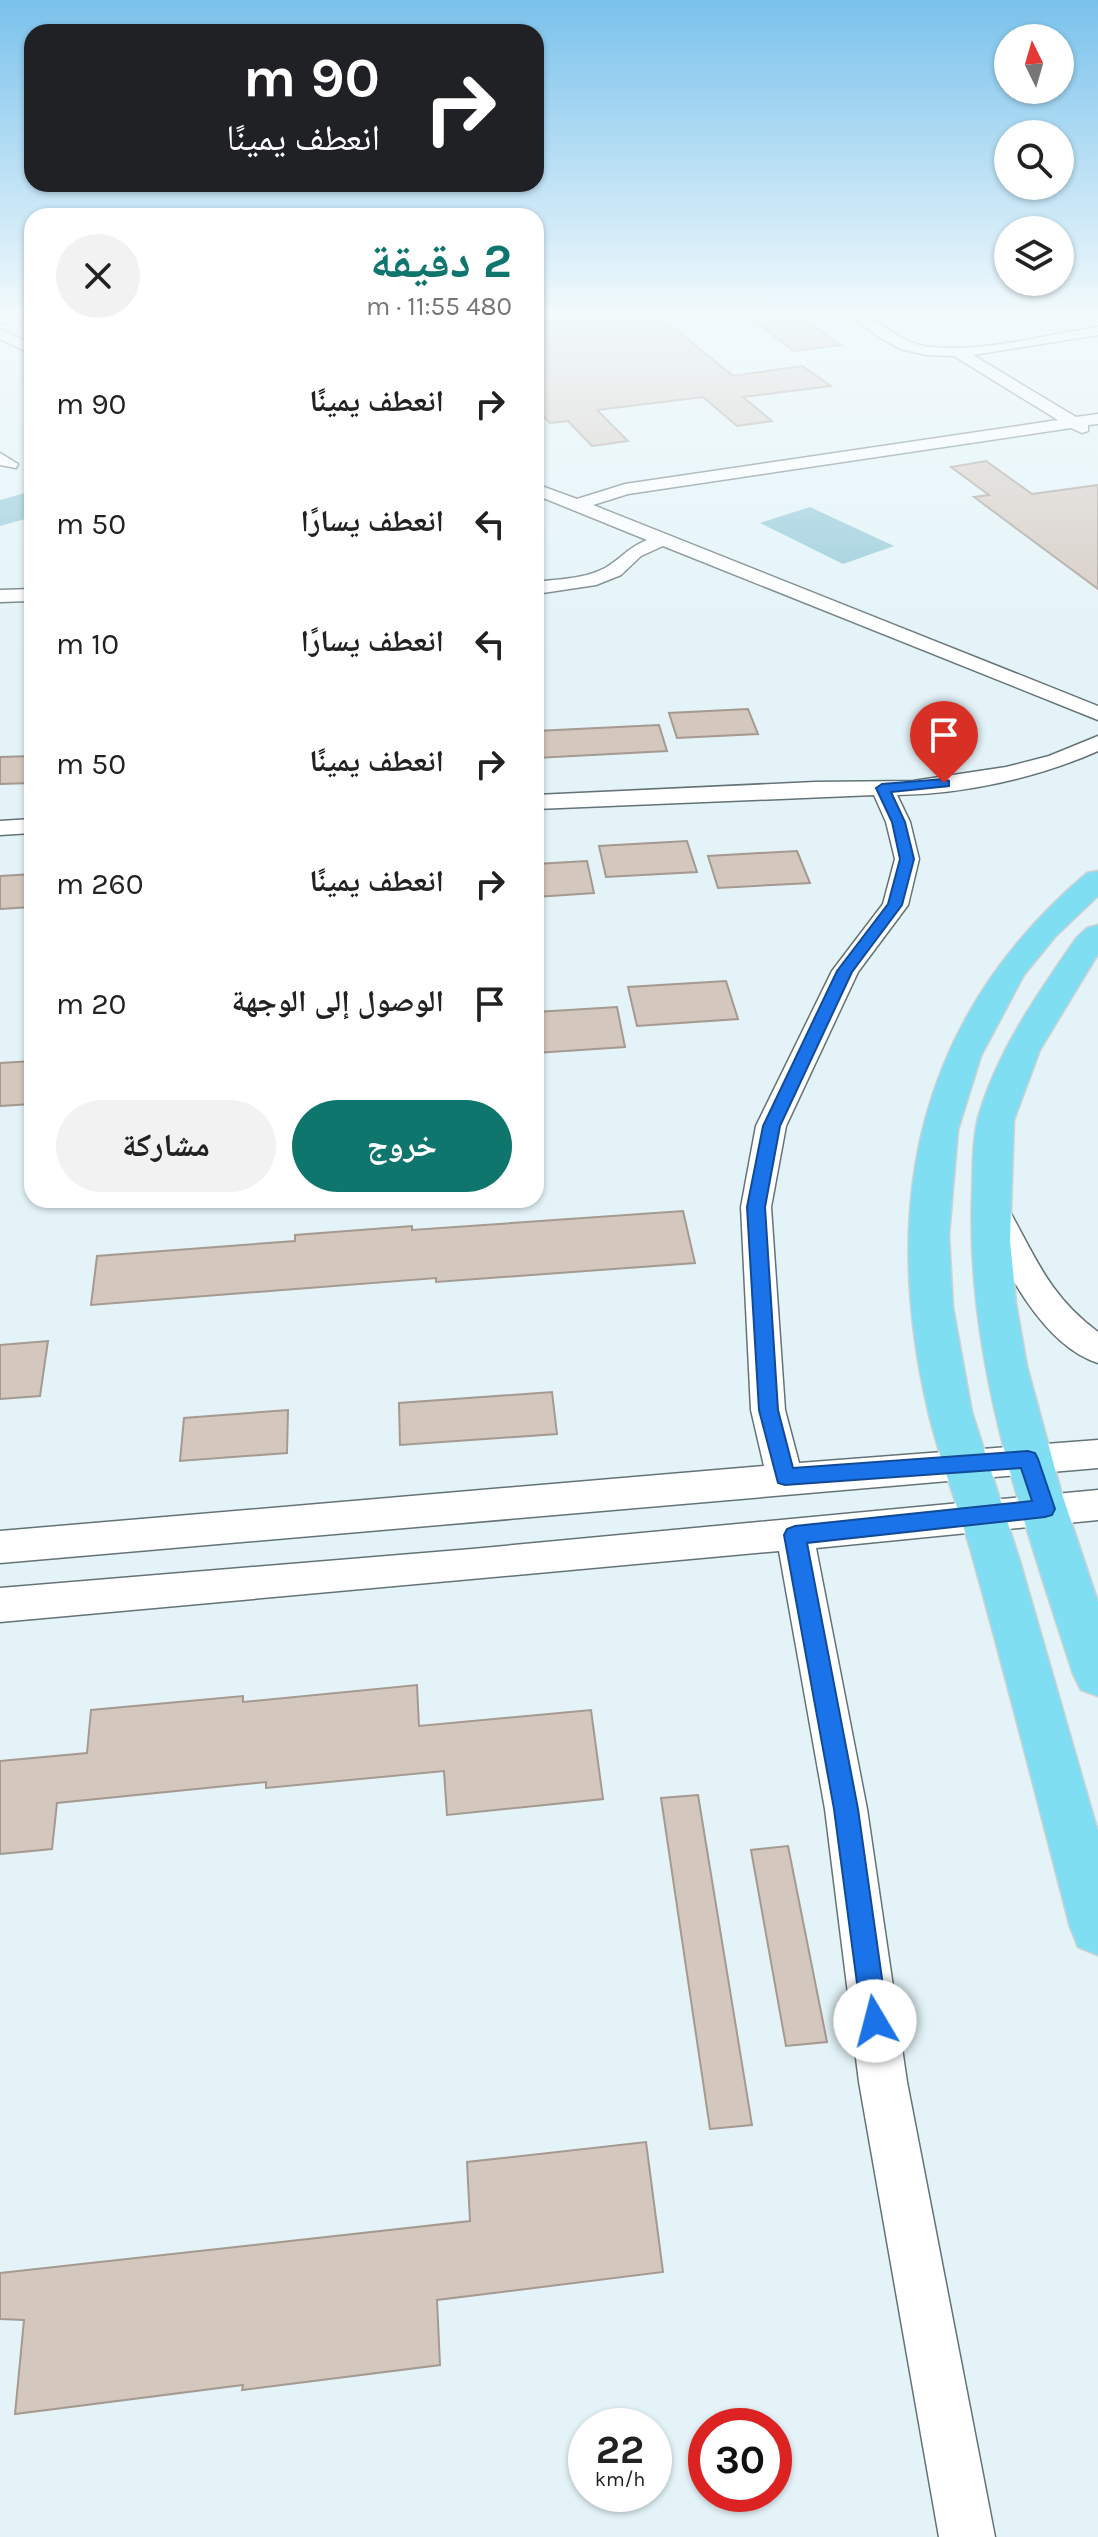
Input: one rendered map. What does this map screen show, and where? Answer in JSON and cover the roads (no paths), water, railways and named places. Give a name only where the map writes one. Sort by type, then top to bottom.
[{"type":"main road","points":[[1098,880],[1054,919],[1000,985],[975,1032],[940,1127],[932,1185],[931,1254],[935,1323],[950,1414],[984,1514],[1098,1927]]},
{"type":"main road","points":[[1098,935],[1088,944],[1035,1026],[1015,1070],[996,1122],[989,1201],[991,1271],[1010,1391],[1028,1459],[1098,1674]]},
{"type":"street","points":[[576,505],[625,489],[1057,430]]},
{"type":"street","points":[[605,516],[655,497],[1062,430]]},
{"type":"street","points":[[544,492],[1098,714]]},
{"type":"street","points":[[544,587],[589,581],[614,571],[634,552],[663,540]]},
{"type":"street","points":[[0,596],[24,595]]},
{"type":"street","points":[[1034,689],[1098,728]]},
{"type":"street","points":[[544,802],[913,788],[1006,774],[1057,761],[1098,743]]},
{"type":"street","points":[[785,1477],[768,1410],[756,1207],[771,1126],[845,971],[895,905],[907,859],[898,822],[882,788]]},
{"type":"street","points":[[0,828],[24,826]]},
{"type":"street","points":[[989,1201],[1014,1258],[1032,1288],[1063,1323],[1098,1350]]},
{"type":"street","points":[[0,1547],[365,1519],[785,1477],[1098,1454]]},
{"type":"street","points":[[0,1605],[1098,1505]]},
{"type":"street","points":[[795,1535],[846,1809],[883,2082],[967,2537]]}]
